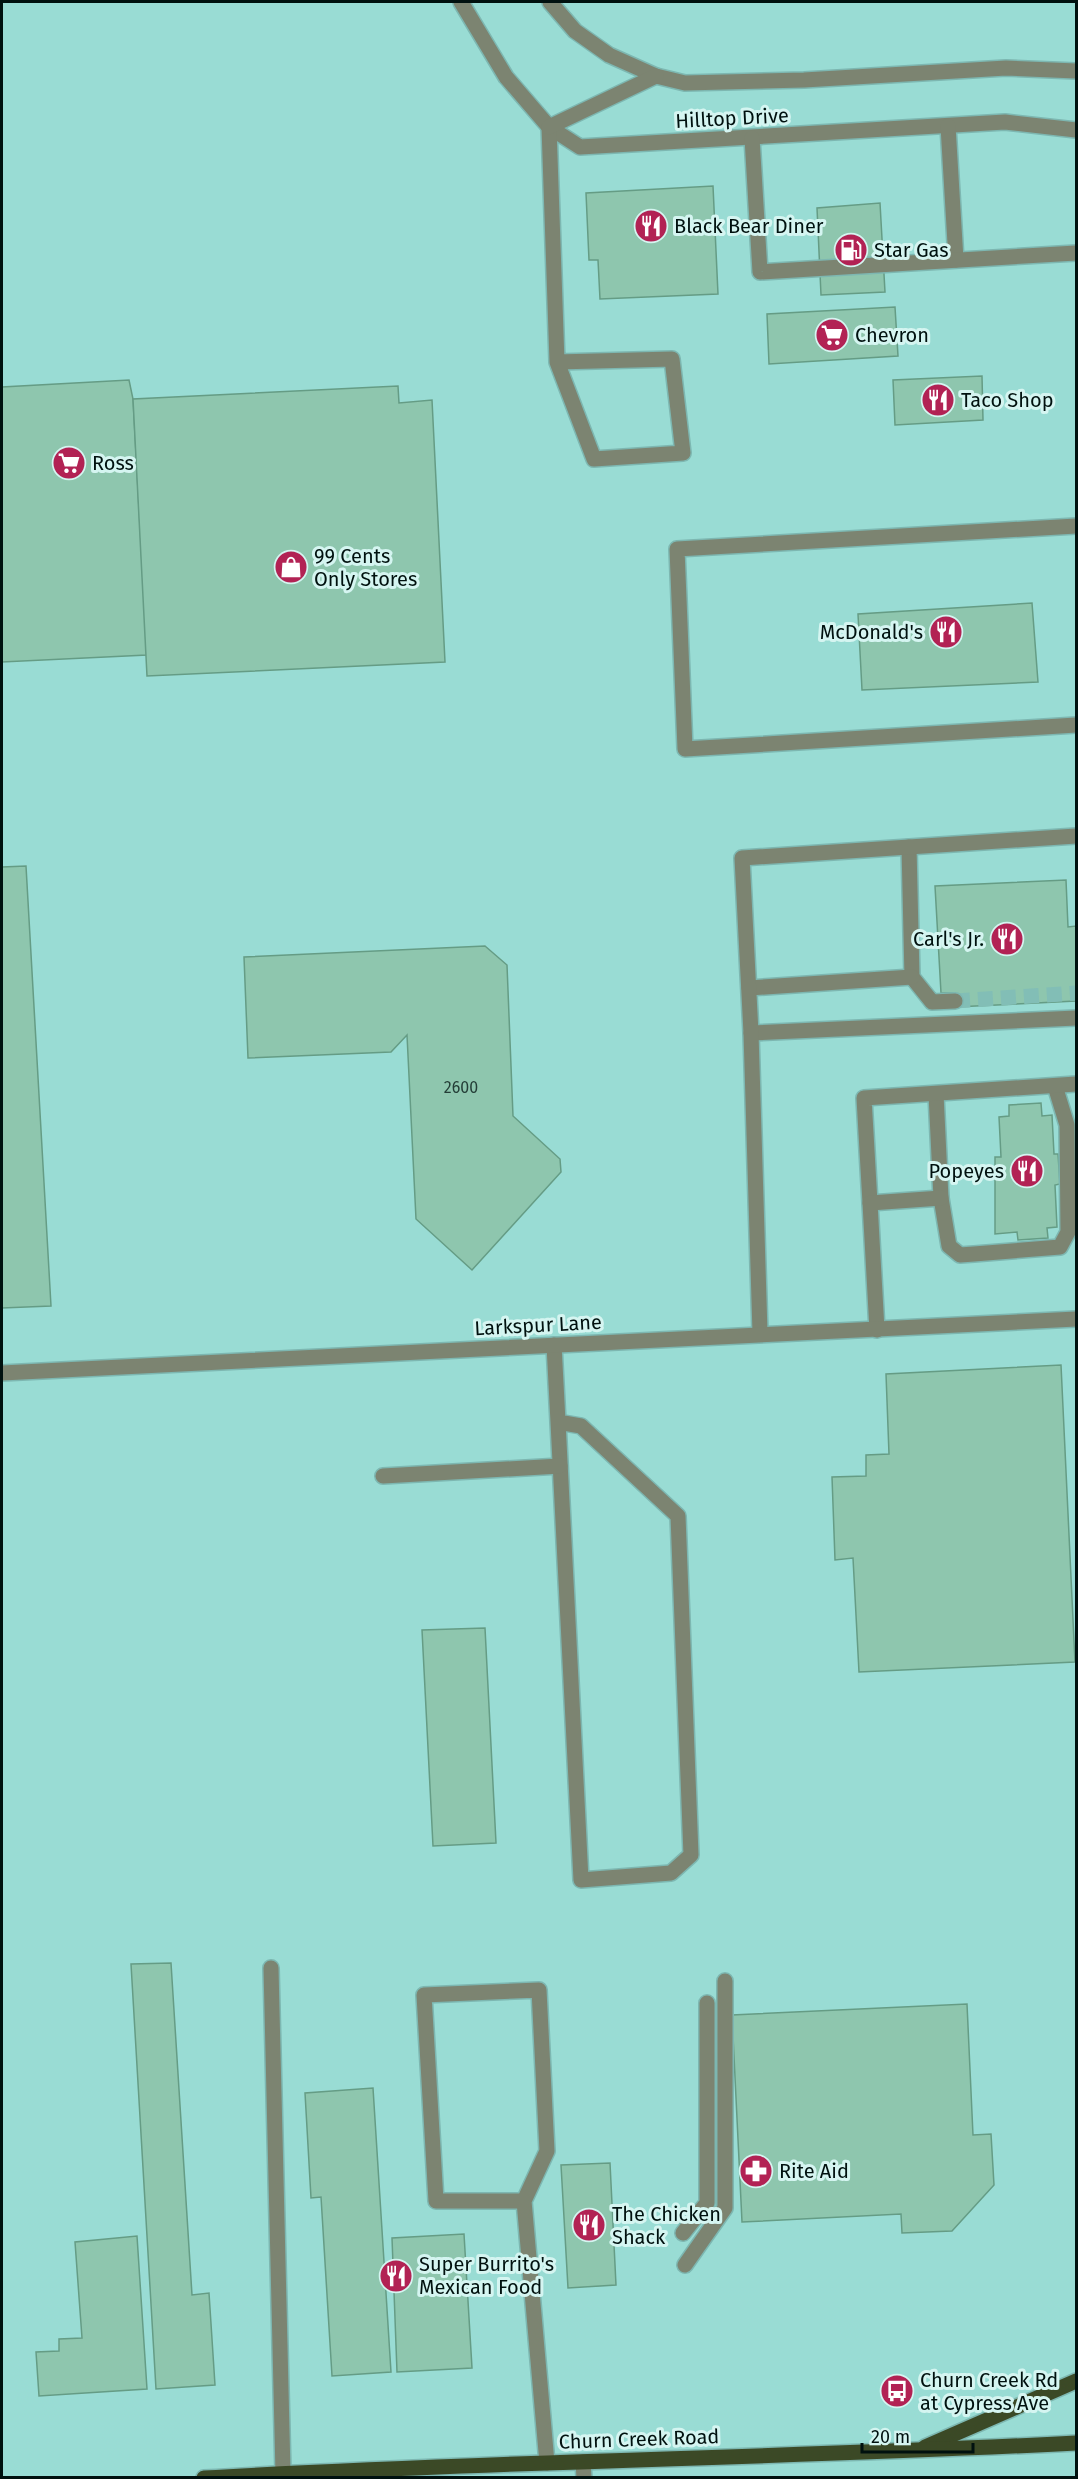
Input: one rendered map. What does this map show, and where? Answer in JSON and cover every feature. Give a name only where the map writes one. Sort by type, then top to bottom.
[{"type":"main road","points":[[916,2451],[1077,2382]]},
{"type":"main road","name":"Churn Creek Road","points":[[204,2478],[547,2463],[584,2470],[1077,2443]]},
{"type":"street","name":"Hilltop Drive","points":[[461,2],[506,76],[549,127],[580,147],[1005,122],[1077,130]]},
{"type":"street","name":"Hilltop Drive","points":[[550,2],[560,16],[593,44],[625,64],[656,76],[685,83],[804,80],[1006,68],[1077,71]]},
{"type":"street","points":[[557,362],[672,359],[683,453],[594,459],[557,362],[549,127],[656,76]]},
{"type":"street","points":[[948,126],[956,260]]},
{"type":"street","points":[[752,138],[760,272],[1077,253]]},
{"type":"street","points":[[1077,526],[677,549],[685,749],[1077,725]]},
{"type":"street","points":[[760,1333],[751,1033],[742,858],[1077,836]]},
{"type":"street","points":[[909,847],[912,977],[932,1002],[955,1001]]},
{"type":"street","points":[[749,988],[912,977]]},
{"type":"street","points":[[751,1033],[1077,1018]]},
{"type":"street","points":[[877,1330],[864,1098],[1077,1084]]},
{"type":"street","points":[[936,1094],[941,1197],[949,1246],[960,1255],[1060,1247],[1068,1232],[1067,1125],[1054,1086]]},
{"type":"street","points":[[870,1203],[941,1197]]},
{"type":"street","name":"Larkspur Lane","points":[[2,1373],[760,1333],[877,1330],[1077,1319]]},
{"type":"street","points":[[554,1345],[581,1880],[671,1873],[691,1855],[678,1516],[581,1425],[558,1422]]},
{"type":"street","points":[[383,1476],[560,1466]]},
{"type":"street","points":[[272,1968],[283,2473]]},
{"type":"street","points":[[685,2265],[725,2208],[725,1981]]},
{"type":"street","points":[[524,2201],[436,2201],[424,1995],[539,1990],[547,2151],[524,2201],[547,2463]]},
{"type":"street","points":[[683,2233],[707,2203],[707,2003]]},
{"type":"building","name":"Black Bear Diner","points":[[713,186],[718,294],[600,299],[598,260],[589,260],[586,193]]},
{"type":"building","name":"Star Gas","points":[[880,203],[885,292],[821,295],[817,208]]},
{"type":"building","name":"Chevron","points":[[895,307],[898,356],[769,364],[767,314]]},
{"type":"building","name":"Taco Shop","points":[[982,376],[983,420],[895,425],[893,380]]},
{"type":"building","name":"Ross","points":[[129,380],[133,399],[147,655],[2,662],[2,387]]},
{"type":"building","name":"99 Cents Only Stores","points":[[398,386],[399,403],[432,400],[445,662],[147,676],[133,399]]},
{"type":"building","name":"McDonald's","points":[[1032,603],[1038,682],[862,690],[858,614]]},
{"type":"building","points":[[26,866],[51,1306],[2,1308],[2,867]]},
{"type":"building","name":"Carl's Jr.","points":[[1066,880],[1068,927],[1076,926],[1076,1001],[955,1007],[955,993],[941,993],[935,886]]},
{"type":"building","points":[[485,946],[507,965],[513,1116],[560,1159],[561,1172],[472,1270],[416,1219],[407,1035],[391,1052],[248,1058],[244,957]]},
{"type":"building","name":"Popeyes","points":[[1041,1103],[1042,1116],[1052,1115],[1054,1154],[1058,1154],[1060,1184],[1055,1185],[1057,1227],[1047,1228],[1048,1238],[1018,1240],[1017,1232],[995,1234],[995,1157],[1001,1157],[999,1117],[1009,1116],[1009,1105]]},
{"type":"building","points":[[1061,1365],[1075,1662],[859,1672],[853,1558],[835,1560],[832,1477],[866,1476],[866,1455],[889,1454],[886,1374]]},
{"type":"building","points":[[485,1628],[496,1843],[433,1846],[422,1630]]},
{"type":"building","points":[[171,1963],[192,2295],[209,2293],[215,2385],[156,2389],[131,1964]]},
{"type":"building","name":"Rite Aid","points":[[967,2004],[973,2135],[991,2134],[994,2185],[952,2231],[902,2233],[901,2214],[742,2222],[732,2015]]},
{"type":"building","points":[[373,2088],[391,2372],[332,2376],[321,2197],[311,2198],[305,2093]]},
{"type":"building","name":"The Chicken Shack","points":[[610,2163],[616,2285],[568,2288],[561,2165]]},
{"type":"building","points":[[464,2234],[472,2368],[397,2372],[392,2238]]},
{"type":"building","points":[[137,2236],[147,2389],[39,2396],[36,2352],[59,2351],[59,2339],[82,2338],[75,2242]]},
{"type":"tunnel","points":[[955,1001],[1076,993]]},
{"type":"place","name":"Black Bear Diner","points":[[651,226]]},
{"type":"place","name":"Star Gas","points":[[851,250]]},
{"type":"place","name":"Chevron","points":[[832,335]]},
{"type":"place","name":"Taco Shop","points":[[938,400]]},
{"type":"place","name":"Ross","points":[[69,463]]},
{"type":"place","name":"99 Cents Only Stores","points":[[291,567]]},
{"type":"place","name":"McDonald's","points":[[946,632]]},
{"type":"place","name":"Carl's Jr.","points":[[1007,939]]},
{"type":"place","name":"Popeyes","points":[[1027,1171]]},
{"type":"place","name":"Rite Aid","points":[[756,2171]]},
{"type":"place","name":"The Chicken Shack","points":[[589,2225]]},
{"type":"place","name":"Super Burrito's Mexican Food","points":[[396,2276]]},
{"type":"place","name":"Churn Creek Rd at Cypress Ave","points":[[897,2391]]}]
